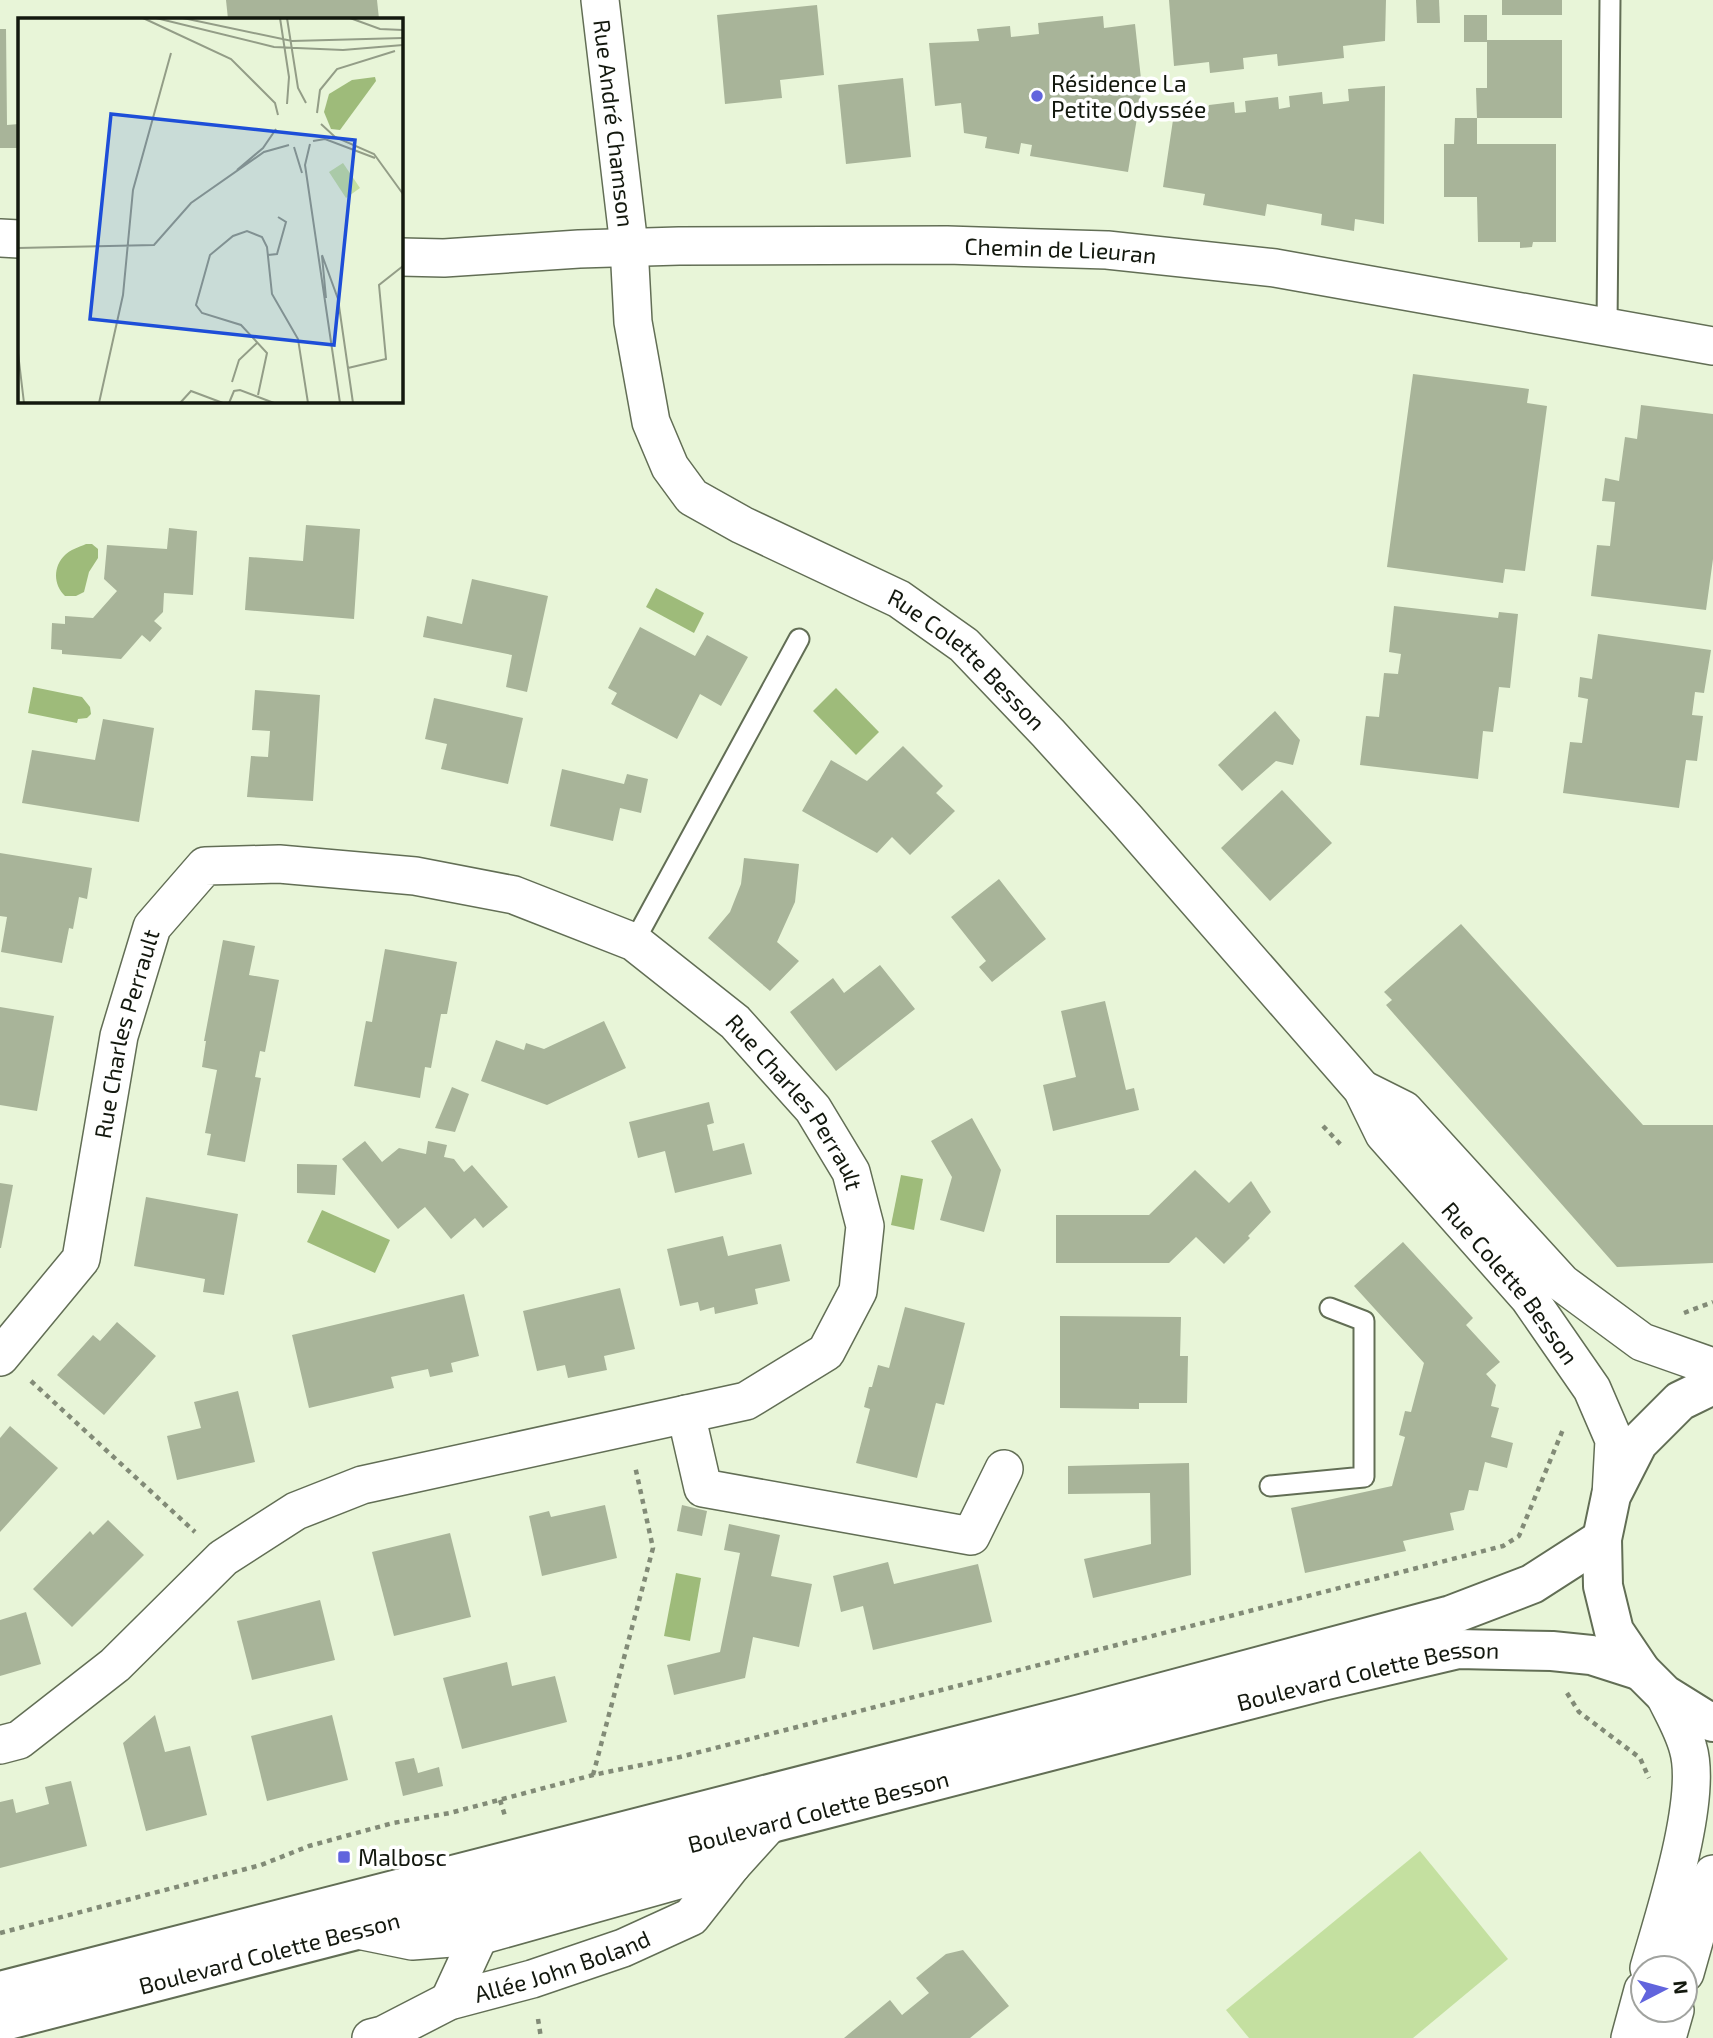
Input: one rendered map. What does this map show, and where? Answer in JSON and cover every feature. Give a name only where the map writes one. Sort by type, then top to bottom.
[{"type":"main road","points":[[1713,1385],[1680,1401],[1638,1443],[1611,1496],[1602,1539],[1603,1586],[1614,1631],[1652,1682],[1713,1722]]},
{"type":"main road","name":"Boulevard Colette Besson","points":[[0,1991],[1147,1696],[1451,1615],[1531,1584],[1602,1539]]},
{"type":"main road","name":"Boulevard Colette Besson","points":[[0,2022],[1322,1681],[1458,1649],[1552,1651],[1591,1655],[1652,1682]]},
{"type":"street","name":"Rue André Chamson","points":[[600,0],[629,246]]},
{"type":"street","points":[[0,238],[18,239]]},
{"type":"street","name":"Chemin de Lieuran","points":[[402,257],[444,258],[629,246],[947,245],[1107,250],[1275,268],[1713,346]]},
{"type":"street","name":"Rue Colette Besson","points":[[629,246],[633,321],[651,422],[670,467],[692,497],[742,525],[899,599],[964,645],[1048,733],[1362,1089],[1384,1134],[1529,1298],[1592,1389],[1614,1440],[1611,1496]]},
{"type":"street","name":"Rue Charles Perrault","points":[[0,1745],[19,1740],[115,1665],[223,1558],[296,1511],[362,1485],[746,1401],[826,1352],[859,1291],[865,1226],[851,1172],[813,1110],[734,1022],[634,942],[514,895],[415,876],[279,864],[205,866],[152,927],[119,1036],[81,1259],[1,1355]]},
{"type":"street","name":"Rue Colette Besson","points":[[1362,1089],[1404,1110],[1562,1283],[1642,1342],[1713,1367]]},
{"type":"street","points":[[686,1414],[704,1488],[957,1534],[971,1536],[1004,1469]]},
{"type":"street","points":[[1652,1682],[1689,1749],[1692,1788],[1676,1871],[1653,1954]]},
{"type":"street","name":"Allée John Boland","points":[[371,2038],[383,2035],[449,2001],[531,1979],[623,1948],[691,1917],[770,1823]]},
{"type":"street","points":[[358,1930],[412,1941],[479,1936],[732,1865]]},
{"type":"street","points":[[1690,1954],[1713,1874]]},
{"type":"street","points":[[449,2001],[479,1936]]},
{"type":"lane","points":[[1607,328],[1610,0]]},
{"type":"lane","points":[[634,942],[799,639]]},
{"type":"lane","points":[[1270,1486],[1364,1477],[1364,1321],[1330,1308]]},
{"type":"path","points":[[1642,1342],[1682,1314],[1713,1303]]},
{"type":"path","points":[[1,1355],[223,1558]]},
{"type":"path","points":[[0,1933],[261,1865],[309,1846],[393,1823],[450,1813],[593,1775],[693,1753],[1503,1546],[1519,1536],[1561,1431],[1592,1389]]},
{"type":"path","points":[[593,1775],[653,1548],[626,1427]]},
{"type":"path","points":[[1519,1536],[1528,1559],[1531,1584]]},
{"type":"path","points":[[1552,1651],[1561,1683],[1579,1712],[1640,1758],[1654,1787]]},
{"type":"shaded area","points":[[92,544],[98,549],[98,558],[89,572],[84,592],[76,596],[65,596],[58,586],[58,564],[67,553]]},
{"type":"shaded area","points":[[656,588],[704,613],[694,633],[646,607]]},
{"type":"shaded area","points":[[33,687],[82,697],[90,707],[91,714],[87,718],[78,719],[77,723],[28,713]]},
{"type":"shaded area","points":[[836,688],[879,732],[856,755],[813,711]]},
{"type":"shaded area","points":[[901,1175],[923,1179],[914,1230],[891,1225]]},
{"type":"shaded area","points":[[322,1210],[390,1240],[375,1273],[307,1242]]},
{"type":"shaded area","points":[[676,1573],[701,1578],[690,1641],[664,1636]]},
{"type":"shaded area","points":[[1420,1851],[1508,1959],[1413,2038],[1249,2038],[1226,2010]]},
{"type":"building","points":[[226,0],[377,0],[379,18],[228,18]]},
{"type":"building","name":"Résidence La Petite Odyssée","points":[[1169,0],[1386,0],[1385,41],[1343,46],[1344,58],[1278,66],[1277,54],[1243,58],[1244,69],[1210,73],[1209,62],[1174,66]]},
{"type":"building","points":[[1416,0],[1439,0],[1440,23],[1417,23]]},
{"type":"building","points":[[1502,0],[1562,0],[1562,15],[1502,15]]},
{"type":"building","points":[[817,5],[824,75],[780,80],[782,98],[725,104],[717,15]]},
{"type":"building","points":[[1464,15],[1487,15],[1487,42],[1464,42]]},
{"type":"building","name":"Résidence La Petite Odyssée","points":[[1103,16],[1104,28],[1135,24],[1142,88],[1128,172],[1030,156],[1032,145],[1021,143],[1019,154],[985,148],[987,137],[964,133],[961,103],[935,106],[929,43],[979,41],[977,29],[1010,26],[1011,37],[1039,34],[1038,23]]},
{"type":"building","points":[[0,29],[6,29],[7,125],[18,124],[18,148],[0,148]]},
{"type":"building","points":[[1487,40],[1562,40],[1562,118],[1477,118],[1476,88],[1487,88]]},
{"type":"building","points":[[903,78],[911,157],[846,164],[838,85]]},
{"type":"building","name":"Résidence La Petite Odyssée","points":[[1385,86],[1384,224],[1355,219],[1354,231],[1321,225],[1322,214],[1267,204],[1265,216],[1203,205],[1205,194],[1163,187],[1173,120],[1206,116],[1209,105],[1234,102],[1235,113],[1246,112],[1245,101],[1278,97],[1279,109],[1290,107],[1289,96],[1322,92],[1323,104],[1349,101],[1348,89]]},
{"type":"building","points":[[1455,118],[1477,118],[1477,144],[1556,144],[1556,242],[1533,242],[1532,247],[1520,248],[1520,242],[1478,242],[1477,197],[1444,197],[1444,144],[1454,144]]},
{"type":"building","points":[[1413,374],[1529,389],[1527,403],[1547,406],[1525,571],[1505,569],[1503,583],[1387,567]]},
{"type":"building","points":[[1641,405],[1713,414],[1713,559],[1706,610],[1591,596],[1597,545],[1610,546],[1615,502],[1602,501],[1605,478],[1619,481],[1625,437],[1637,439]]},
{"type":"building","points":[[306,525],[360,529],[354,619],[245,610],[249,557],[303,561]]},
{"type":"building","points":[[169,528],[197,531],[193,595],[164,593],[163,612],[154,621],[162,628],[150,642],[142,635],[121,659],[62,654],[62,650],[51,649],[52,623],[65,624],[65,616],[93,618],[117,591],[104,579],[107,545],[167,549]]},
{"type":"building","points":[[472,579],[548,596],[527,692],[506,687],[512,655],[423,637],[427,616],[462,624]]},
{"type":"building","points":[[1394,606],[1498,618],[1499,612],[1518,614],[1510,688],[1499,687],[1493,732],[1483,731],[1478,779],[1360,765],[1366,716],[1379,717],[1384,673],[1398,674],[1401,654],[1389,652]]},
{"type":"building","points":[[640,627],[695,656],[707,635],[748,657],[721,706],[700,694],[677,739],[611,704],[617,693],[608,688]]},
{"type":"building","points":[[1598,634],[1711,650],[1704,693],[1695,692],[1692,715],[1703,716],[1697,761],[1686,760],[1679,808],[1563,793],[1570,742],[1582,743],[1588,699],[1578,697],[1580,677],[1592,679]]},
{"type":"building","points":[[255,690],[320,695],[313,801],[247,797],[251,756],[268,757],[270,731],[252,730]]},
{"type":"building","points":[[434,698],[523,718],[508,784],[441,769],[447,744],[425,739]]},
{"type":"building","points":[[1275,711],[1300,740],[1293,765],[1276,761],[1242,791],[1218,765]]},
{"type":"building","points":[[103,719],[154,728],[139,822],[22,803],[32,750],[95,760]]},
{"type":"building","points":[[903,746],[943,786],[936,793],[955,811],[910,855],[892,837],[877,853],[802,811],[831,760],[867,781]]},
{"type":"building","points":[[562,769],[624,784],[627,774],[648,779],[641,813],[620,808],[613,841],[550,826]]},
{"type":"building","points":[[1282,790],[1332,843],[1270,901],[1221,848]]},
{"type":"building","points":[[0,853],[92,868],[87,899],[79,897],[73,929],[69,928],[62,963],[1,952],[7,917],[0,916]]},
{"type":"building","points":[[744,858],[799,864],[795,902],[777,942],[799,961],[770,991],[708,938],[730,912],[741,884]]},
{"type":"building","points":[[999,879],[1046,939],[992,982],[979,967],[986,961],[951,917]]},
{"type":"building","points":[[1461,924],[1643,1125],[1713,1125],[1713,1263],[1617,1267],[1386,1005],[1392,1000],[1384,992]]},
{"type":"building","points":[[223,940],[255,946],[249,975],[279,980],[265,1052],[260,1051],[255,1077],[261,1078],[245,1162],[207,1155],[211,1134],[205,1133],[217,1070],[202,1067],[204,1041]]},
{"type":"building","points":[[385,949],[457,962],[447,1014],[441,1014],[431,1068],[425,1067],[420,1098],[354,1086],[366,1021],[372,1022]]},
{"type":"building","points":[[880,965],[915,1009],[836,1071],[790,1012],[833,978],[844,993]]},
{"type":"building","points":[[1105,1001],[1126,1090],[1134,1088],[1139,1110],[1053,1131],[1043,1085],[1076,1077],[1061,1011]]},
{"type":"building","points":[[0,1007],[54,1016],[37,1111],[0,1105]]},
{"type":"building","points":[[604,1021],[626,1068],[547,1105],[481,1081],[496,1040],[524,1050],[526,1043],[544,1049]]},
{"type":"building","points":[[452,1087],[469,1094],[455,1132],[435,1128]]},
{"type":"building","points":[[709,1102],[714,1123],[707,1125],[713,1151],[744,1143],[752,1174],[675,1193],[665,1151],[638,1158],[629,1122]]},
{"type":"building","points":[[972,1118],[1001,1170],[984,1232],[940,1220],[952,1177],[931,1141]]},
{"type":"building","points":[[365,1141],[382,1162],[399,1148],[426,1154],[428,1141],[447,1145],[444,1157],[454,1159],[464,1172],[472,1165],[508,1207],[483,1228],[475,1218],[451,1239],[425,1207],[398,1229],[342,1159]]},
{"type":"building","points":[[297,1164],[337,1165],[335,1195],[297,1193]]},
{"type":"building","points":[[1195,1170],[1229,1203],[1251,1181],[1271,1212],[1224,1264],[1196,1237],[1169,1263],[1056,1263],[1056,1215],[1149,1215]]},
{"type":"building","points":[[0,1183],[13,1185],[1,1248],[0,1248]]},
{"type":"building","points":[[146,1197],[238,1214],[224,1295],[203,1292],[205,1279],[134,1266]]},
{"type":"building","points":[[723,1236],[728,1256],[781,1244],[790,1281],[755,1289],[758,1304],[715,1314],[714,1307],[700,1311],[698,1302],[680,1306],[667,1249]]},
{"type":"building","points":[[1403,1242],[1473,1318],[1466,1325],[1500,1362],[1486,1374],[1496,1385],[1491,1406],[1499,1408],[1491,1437],[1513,1443],[1507,1468],[1485,1462],[1478,1491],[1469,1490],[1464,1510],[1450,1513],[1454,1530],[1403,1541],[1406,1551],[1305,1573],[1291,1508],[1392,1486],[1405,1437],[1399,1435],[1405,1411],[1411,1412],[1424,1363],[1354,1286]]},
{"type":"building","points":[[620,1288],[635,1349],[604,1356],[607,1370],[568,1378],[565,1365],[537,1371],[523,1311]]},
{"type":"building","points":[[464,1294],[479,1356],[451,1363],[453,1372],[430,1377],[428,1369],[391,1377],[394,1388],[309,1408],[292,1335]]},
{"type":"building","points":[[905,1307],[965,1323],[944,1405],[936,1403],[917,1478],[856,1463],[870,1409],[864,1407],[869,1387],[872,1387],[878,1365],[889,1368]]},
{"type":"building","points":[[1060,1316],[1181,1317],[1180,1356],[1188,1356],[1187,1403],[1139,1403],[1139,1409],[1060,1408]]},
{"type":"building","points":[[117,1322],[156,1356],[104,1415],[57,1375],[93,1335],[100,1341]]},
{"type":"building","points":[[238,1391],[255,1462],[177,1480],[167,1436],[201,1428],[194,1402]]},
{"type":"building","points":[[10,1426],[58,1468],[0,1532],[0,1438]]},
{"type":"building","points":[[1189,1463],[1191,1575],[1093,1598],[1084,1559],[1151,1544],[1150,1493],[1068,1494],[1068,1466]]},
{"type":"building","points":[[605,1505],[617,1558],[542,1576],[529,1516],[549,1511],[551,1517]]},
{"type":"building","points":[[682,1505],[707,1511],[702,1536],[677,1531]]},
{"type":"building","points":[[108,1520],[144,1555],[72,1627],[33,1589],[90,1531],[93,1535]]},
{"type":"building","points":[[729,1524],[780,1535],[771,1576],[812,1584],[799,1647],[753,1637],[745,1678],[674,1695],[667,1665],[720,1652],[740,1553],[724,1550]]},
{"type":"building","points":[[450,1533],[471,1617],[394,1636],[372,1552]]},
{"type":"building","points":[[888,1562],[894,1584],[978,1564],[992,1622],[873,1650],[863,1606],[841,1612],[833,1576]]},
{"type":"building","points":[[320,1600],[335,1660],[252,1680],[237,1621]]},
{"type":"building","points":[[26,1612],[41,1664],[0,1676],[0,1620]]},
{"type":"building","points":[[507,1662],[512,1686],[555,1676],[567,1722],[462,1749],[443,1678]]},
{"type":"building","points":[[155,1715],[165,1752],[190,1746],[207,1815],[146,1831],[123,1743]]},
{"type":"building","points":[[332,1715],[348,1780],[267,1801],[251,1736]]},
{"type":"building","points":[[414,1758],[418,1773],[439,1767],[443,1786],[403,1796],[395,1762]]},
{"type":"building","points":[[71,1781],[87,1846],[0,1868],[0,1802],[13,1799],[16,1813],[49,1804],[45,1787]]},
{"type":"building","points":[[963,1950],[1009,2006],[970,2038],[844,2038],[890,2000],[902,2015],[929,1993],[916,1978],[946,1954]]},
{"type":"place","name":"Résidence La Petite Odyssée","points":[[1037,96]]},
{"type":"place","name":"Malbosc","points":[[344,1857]]}]
